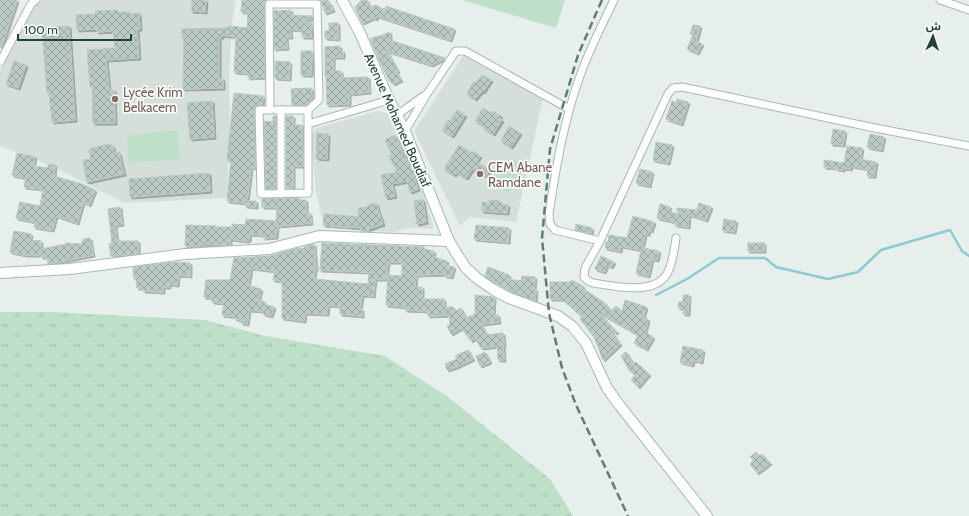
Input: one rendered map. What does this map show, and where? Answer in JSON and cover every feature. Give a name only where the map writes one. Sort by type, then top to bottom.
[{"type":"street","points":[[0,62],[32,4],[36,0]]},
{"type":"street","name":"Avenue Mohamed Boudiaf","points":[[342,0],[360,33],[389,100],[405,131],[449,242],[466,268],[478,279],[494,290],[509,298],[558,316],[572,326],[586,343],[607,388],[707,516]]},
{"type":"street","points":[[600,242],[555,230],[549,221],[549,214],[569,109],[580,75],[614,0]]},
{"type":"street","points":[[940,0],[969,10]]},
{"type":"street","points":[[270,110],[269,4],[317,4],[319,100],[308,110],[270,110],[259,110],[260,194],[308,194],[308,110]]},
{"type":"street","points":[[405,131],[427,94],[456,51],[465,51],[569,109]]},
{"type":"street","points":[[676,238],[673,258],[667,274],[656,283],[640,288],[620,287],[593,283],[584,277],[585,268],[600,242],[668,94],[673,88],[682,87],[870,127],[969,146]]},
{"type":"street","points":[[397,115],[427,94]]},
{"type":"street","points":[[308,124],[389,100]]},
{"type":"street","points":[[280,110],[281,194]]},
{"type":"street","points":[[0,273],[70,269],[185,254],[270,249],[319,236],[449,242]]},
{"type":"shaded area","name":"Lycée Krim Belkacem","points":[[41,0],[236,0],[232,22],[229,79],[230,120],[227,198],[124,203],[50,165],[0,146],[0,70],[34,7]]},
{"type":"shaded area","name":"CEM Abane Ramdane","points":[[463,56],[543,98],[516,222],[470,217],[460,226],[414,131]]},
{"type":"shaded area","points":[[378,111],[388,114],[411,158],[423,191],[434,229],[407,228],[394,232],[365,231],[324,224],[316,193],[311,136],[316,128]]},
{"type":"green space","points":[[462,0],[565,0],[556,28]]},
{"type":"green space","points":[[178,130],[180,159],[129,163],[127,135]]},
{"type":"green space","points":[[512,158],[525,166],[508,193],[495,185]]},
{"type":"green space","points":[[0,312],[51,312],[205,320],[265,336],[385,356],[448,397],[550,479],[573,516],[0,516]]},
{"type":"building","points":[[0,0],[17,0],[1,48],[0,47]]},
{"type":"building","points":[[192,0],[206,0],[205,12],[191,11]]},
{"type":"building","points":[[242,0],[266,0],[264,4],[265,77],[248,78],[248,73],[234,72],[236,37],[222,35],[222,37],[219,37],[219,79],[223,79],[223,88],[183,89],[184,38],[182,38],[182,29],[228,28],[229,26],[247,28],[248,12],[241,12]]},
{"type":"building","points":[[321,0],[328,0],[328,4],[330,3],[333,10],[325,13]]},
{"type":"building","points":[[362,0],[367,0],[370,7],[376,5],[385,10],[386,6],[454,29],[450,40],[377,16],[376,19],[373,18],[362,23],[355,7]]},
{"type":"building","points":[[117,10],[117,12],[130,12],[130,14],[139,13],[140,29],[137,29],[139,58],[106,60],[109,90],[114,90],[115,123],[93,123],[92,87],[90,87],[87,50],[115,48],[113,31],[97,32],[97,29],[77,30],[76,15],[96,14],[95,11]]},
{"type":"building","points":[[291,10],[291,15],[312,16],[312,18],[302,23],[312,23],[311,37],[302,37],[302,30],[290,29],[291,37],[286,37],[287,48],[274,49],[274,11]]},
{"type":"building","points":[[329,23],[338,23],[338,39],[325,38],[325,31],[329,31]]},
{"type":"building","points":[[693,25],[700,26],[696,41],[702,44],[697,53],[687,49],[693,35],[690,34]]},
{"type":"building","points":[[69,26],[75,120],[52,122],[49,93],[47,93],[42,28]]},
{"type":"building","points":[[390,32],[390,40],[445,58],[431,65],[387,51],[398,71],[396,72],[401,80],[393,84],[391,81],[390,82],[370,39]]},
{"type":"building","points":[[340,46],[340,51],[343,51],[343,57],[333,57],[333,71],[341,71],[341,78],[368,77],[369,92],[349,94],[349,104],[327,105],[325,47]]},
{"type":"building","points":[[301,51],[312,51],[311,75],[301,75]]},
{"type":"building","points":[[14,61],[26,65],[18,88],[6,84]]},
{"type":"building","points":[[275,61],[290,62],[289,79],[275,78]]},
{"type":"building","points":[[482,75],[491,80],[483,92],[482,91],[475,99],[467,94],[472,84],[474,82],[476,83]]},
{"type":"building","points":[[311,88],[312,100],[306,105],[292,105],[291,89]]},
{"type":"building","points":[[234,93],[263,96],[262,105],[256,106],[254,110],[255,168],[251,167],[247,201],[256,201],[256,207],[245,206],[245,203],[227,201],[231,160],[227,160]]},
{"type":"building","points":[[677,99],[688,102],[681,124],[666,119],[672,101],[676,103]]},
{"type":"building","points":[[212,101],[214,137],[190,139],[187,103]]},
{"type":"building","points":[[483,108],[491,113],[492,111],[501,116],[499,118],[502,120],[493,134],[483,128],[484,126],[475,121]]},
{"type":"building","points":[[457,110],[465,115],[452,136],[442,130]]},
{"type":"building","points":[[273,116],[276,116],[276,189],[266,189],[264,121],[273,122]]},
{"type":"building","points":[[286,116],[293,116],[293,125],[302,125],[303,166],[293,166],[293,188],[286,188]]},
{"type":"building","points":[[509,126],[520,133],[511,147],[501,141]]},
{"type":"building","points":[[833,129],[845,131],[843,145],[831,144]]},
{"type":"building","points":[[317,133],[328,134],[327,159],[316,158]]},
{"type":"building","points":[[870,134],[884,137],[881,150],[867,147]]},
{"type":"building","points":[[395,135],[411,166],[418,189],[410,192],[407,181],[392,184],[395,196],[386,198],[381,175],[397,172],[389,156],[392,155],[385,140]]},
{"type":"building","points":[[656,142],[672,145],[668,163],[653,160]]},
{"type":"building","points":[[109,144],[113,146],[114,154],[119,152],[124,174],[87,182],[83,160],[91,159],[89,150],[92,148]]},
{"type":"building","points":[[459,145],[480,156],[476,162],[490,169],[486,176],[472,169],[466,178],[456,172],[454,175],[444,169]]},
{"type":"building","points":[[847,146],[862,148],[860,159],[876,162],[874,176],[867,176],[868,169],[851,166],[850,169],[843,168],[843,170],[824,167],[824,160],[844,163]]},
{"type":"building","points":[[17,153],[35,157],[33,166],[48,168],[48,164],[55,165],[54,176],[82,184],[95,190],[89,205],[83,202],[77,223],[56,216],[52,230],[34,227],[35,222],[16,218],[20,202],[40,206],[43,189],[24,187],[26,178],[12,175]]},
{"type":"building","points":[[640,169],[652,172],[649,186],[636,183]]},
{"type":"building","points":[[209,173],[210,191],[130,197],[129,179]]},
{"type":"building","points":[[299,198],[299,200],[306,200],[306,214],[310,213],[311,223],[277,226],[276,237],[263,238],[264,235],[250,234],[249,240],[247,241],[230,239],[230,245],[200,244],[200,246],[185,246],[186,225],[232,227],[232,224],[245,225],[246,219],[276,221],[277,207],[262,207],[262,199]]},
{"type":"building","points":[[423,200],[426,222],[417,224],[414,201]]},
{"type":"building","points":[[495,200],[501,202],[501,204],[508,205],[507,213],[482,211],[482,202],[489,203],[489,201]]},
{"type":"building","points":[[376,203],[383,224],[369,229],[369,231],[361,231],[361,228],[323,225],[324,214],[359,217],[358,208],[368,207],[367,206]]},
{"type":"building","points":[[699,203],[711,207],[706,220],[677,211],[677,208],[697,210]]},
{"type":"building","points":[[660,204],[670,207],[669,212],[689,215],[688,227],[675,225],[675,222],[657,218]]},
{"type":"building","points":[[120,207],[122,224],[115,225],[117,241],[138,241],[138,254],[111,256],[109,244],[112,243],[108,209]]},
{"type":"building","points":[[633,216],[654,222],[651,231],[649,230],[648,234],[645,234],[642,248],[659,251],[657,260],[652,259],[648,276],[636,273],[641,250],[621,246],[620,251],[605,248],[609,235],[627,238]]},
{"type":"building","points":[[724,219],[736,221],[734,232],[722,230]]},
{"type":"building","points":[[576,224],[592,228],[591,234],[575,230]]},
{"type":"building","points":[[476,225],[509,228],[508,242],[474,239]]},
{"type":"building","points":[[14,231],[31,234],[30,240],[41,241],[41,249],[66,243],[82,244],[83,239],[90,238],[93,255],[48,264],[47,257],[41,257],[41,255],[25,255],[10,252]]},
{"type":"building","points":[[322,243],[424,247],[424,249],[434,251],[433,257],[447,261],[446,265],[454,267],[451,277],[445,276],[445,274],[416,275],[415,288],[422,287],[422,299],[444,299],[444,307],[453,307],[454,312],[461,308],[466,318],[475,314],[475,295],[494,297],[493,315],[498,315],[499,322],[481,324],[487,335],[503,333],[504,360],[498,360],[497,346],[481,348],[475,338],[471,341],[461,328],[451,334],[447,326],[450,325],[449,315],[428,316],[428,311],[405,310],[405,307],[386,305],[388,275],[402,276],[402,262],[388,262],[386,279],[375,279],[373,296],[362,295],[360,309],[362,309],[362,316],[340,314],[340,306],[328,305],[327,314],[305,313],[304,321],[282,318],[282,281],[273,280],[275,271],[251,268],[248,285],[261,289],[258,301],[264,301],[264,304],[274,307],[271,316],[263,314],[263,311],[249,310],[247,324],[241,323],[242,320],[235,319],[235,317],[222,315],[224,303],[212,302],[212,298],[204,297],[206,280],[230,280],[234,258],[270,256],[298,248],[304,249],[304,247],[314,244],[316,270],[315,269],[314,279],[368,284],[369,272],[320,270]]},
{"type":"building","points":[[748,243],[764,243],[764,251],[748,251]]},
{"type":"building","points":[[601,256],[614,262],[611,267],[607,265],[604,272],[595,269]]},
{"type":"building","points":[[177,262],[190,263],[190,276],[178,275],[177,285],[169,284],[169,287],[163,287],[163,292],[143,291],[143,288],[137,288],[136,279],[134,279],[133,267]]},
{"type":"building","points":[[488,267],[509,275],[507,279],[521,281],[522,276],[535,277],[535,301],[507,289],[485,276]]},
{"type":"building","points":[[572,280],[583,286],[582,288],[605,303],[611,311],[616,306],[622,311],[625,300],[646,307],[643,317],[648,319],[645,332],[653,337],[646,349],[634,343],[638,335],[599,313],[617,332],[616,333],[611,330],[620,344],[603,360],[594,337],[580,319],[582,317],[562,299],[550,299],[550,282],[570,282]]},
{"type":"building","points":[[683,295],[689,295],[688,314],[683,314],[683,308],[678,308],[679,302],[683,302]]},
{"type":"building","points":[[683,346],[703,350],[701,362],[693,360],[692,365],[680,362]]},
{"type":"building","points":[[468,350],[473,359],[447,370],[445,364],[457,359],[455,356]]},
{"type":"building","points":[[485,352],[490,362],[480,366],[476,356]]},
{"type":"building","points":[[626,352],[634,364],[636,362],[649,374],[638,387],[631,380],[635,375],[629,370],[621,356]]},
{"type":"building","points":[[756,452],[760,456],[762,454],[770,463],[757,473],[750,464],[754,461],[750,457]]},
{"type":"waterway","points":[[656,295],[687,279],[719,258],[765,258],[776,267],[828,279],[858,272],[881,250],[950,230],[962,251],[969,256]]},
{"type":"railway","points":[[602,0],[578,55],[550,149],[542,238],[549,313],[562,368],[576,405],[628,516]]},
{"type":"place","name":"Lycée Krim Belkacem","points":[[115,99]]},
{"type":"place","name":"CEM Abane Ramdane","points":[[480,174]]}]
